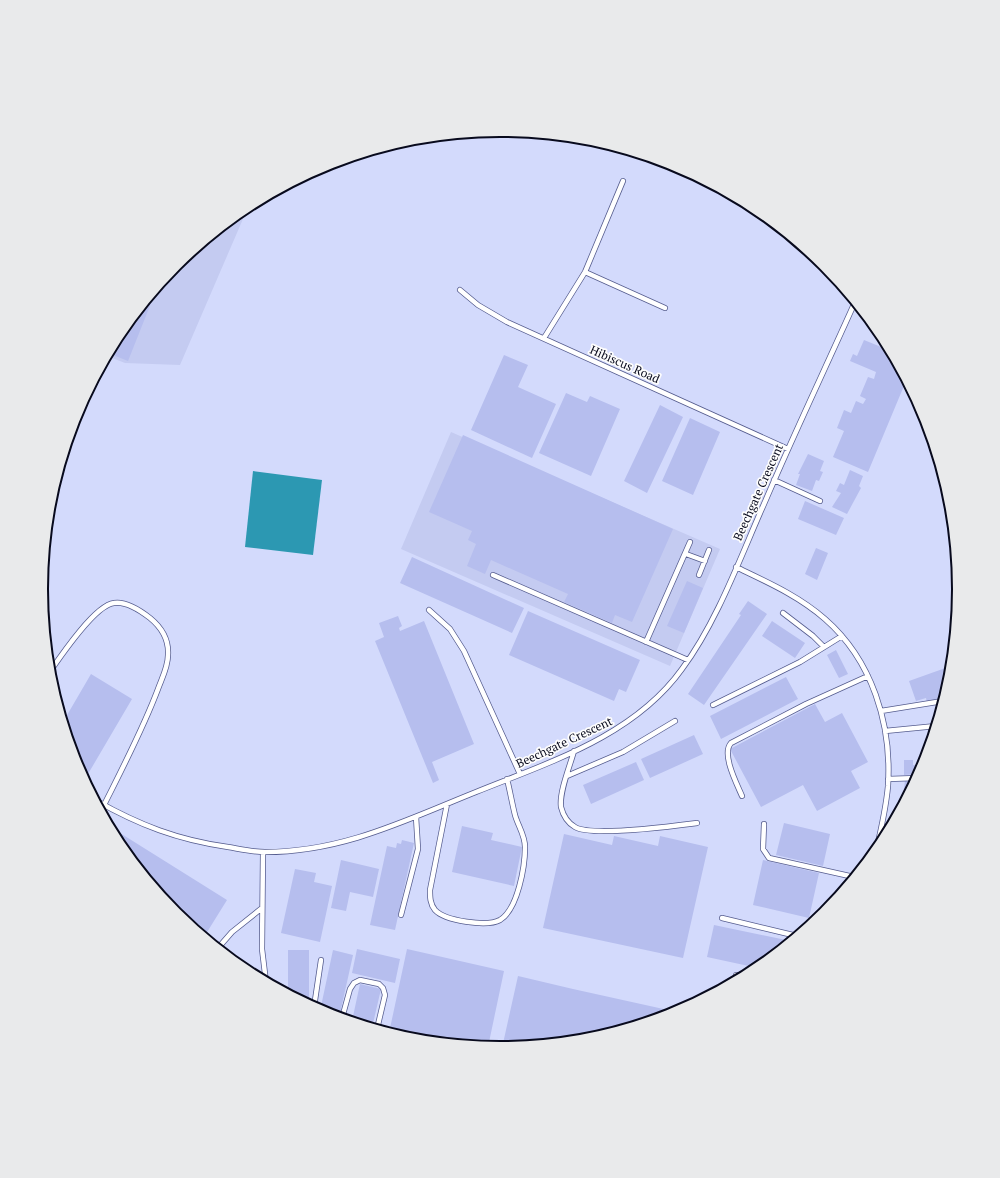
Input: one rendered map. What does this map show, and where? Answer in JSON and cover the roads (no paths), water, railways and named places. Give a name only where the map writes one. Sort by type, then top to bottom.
[{"type":"lane","points":[[544,338],[585,272],[623,181]]},
{"type":"lane","points":[[585,272],[665,308]]},
{"type":"lane","name":"Hibiscus Road","points":[[460,290],[490,313],[788,449]]},
{"type":"lane","name":"Beechgate Crescent","points":[[104,805],[146,826],[172,836],[198,842],[263,852],[303,849],[349,841],[416,817],[574,751],[615,730],[649,706],[666,689],[702,639],[853,307]]},
{"type":"lane","points":[[774,480],[820,501]]},
{"type":"lane","points":[[646,642],[690,542]]},
{"type":"lane","points":[[700,575],[709,550]]},
{"type":"lane","points":[[686,554],[705,561]]},
{"type":"lane","points":[[736,567],[791,595],[824,618],[842,636],[860,660],[882,711],[885,731],[888,779],[880,833]]},
{"type":"lane","points":[[493,575],[688,660]]},
{"type":"lane","points":[[55,665],[86,624],[103,608],[111,603],[121,603],[144,614],[162,631],[167,642],[168,655],[165,670],[152,704],[104,805]]},
{"type":"lane","points":[[429,610],[450,629],[464,651],[520,774]]},
{"type":"lane","points":[[783,613],[813,636],[824,647]]},
{"type":"lane","points":[[713,705],[789,668],[842,636]]},
{"type":"lane","points":[[742,796],[726,754],[728,746],[731,743],[820,698],[868,676]]},
{"type":"lane","points":[[882,711],[938,702]]},
{"type":"lane","points":[[567,776],[623,752],[675,721]]},
{"type":"lane","points":[[885,731],[930,727]]},
{"type":"lane","points":[[574,751],[561,799],[561,808],[569,822],[576,828],[589,831],[622,831],[697,823]]},
{"type":"lane","points":[[888,779],[910,778]]},
{"type":"lane","points":[[447,804],[430,890],[431,903],[437,912],[448,917],[484,923],[499,920],[508,913],[516,896],[525,848],[523,836],[515,816],[507,779]]},
{"type":"lane","points":[[401,915],[418,849],[416,817]]},
{"type":"lane","points":[[764,824],[763,849],[769,858],[849,876]]},
{"type":"lane","points":[[263,852],[262,949],[265,975]]},
{"type":"lane","points":[[221,945],[232,932],[262,908]]},
{"type":"lane","points":[[722,918],[791,935]]},
{"type":"lane","points":[[315,1001],[321,960]]},
{"type":"lane","points":[[343,1013],[350,989],[354,983],[360,980],[379,984],[384,988],[385,995],[378,1024]]}]
